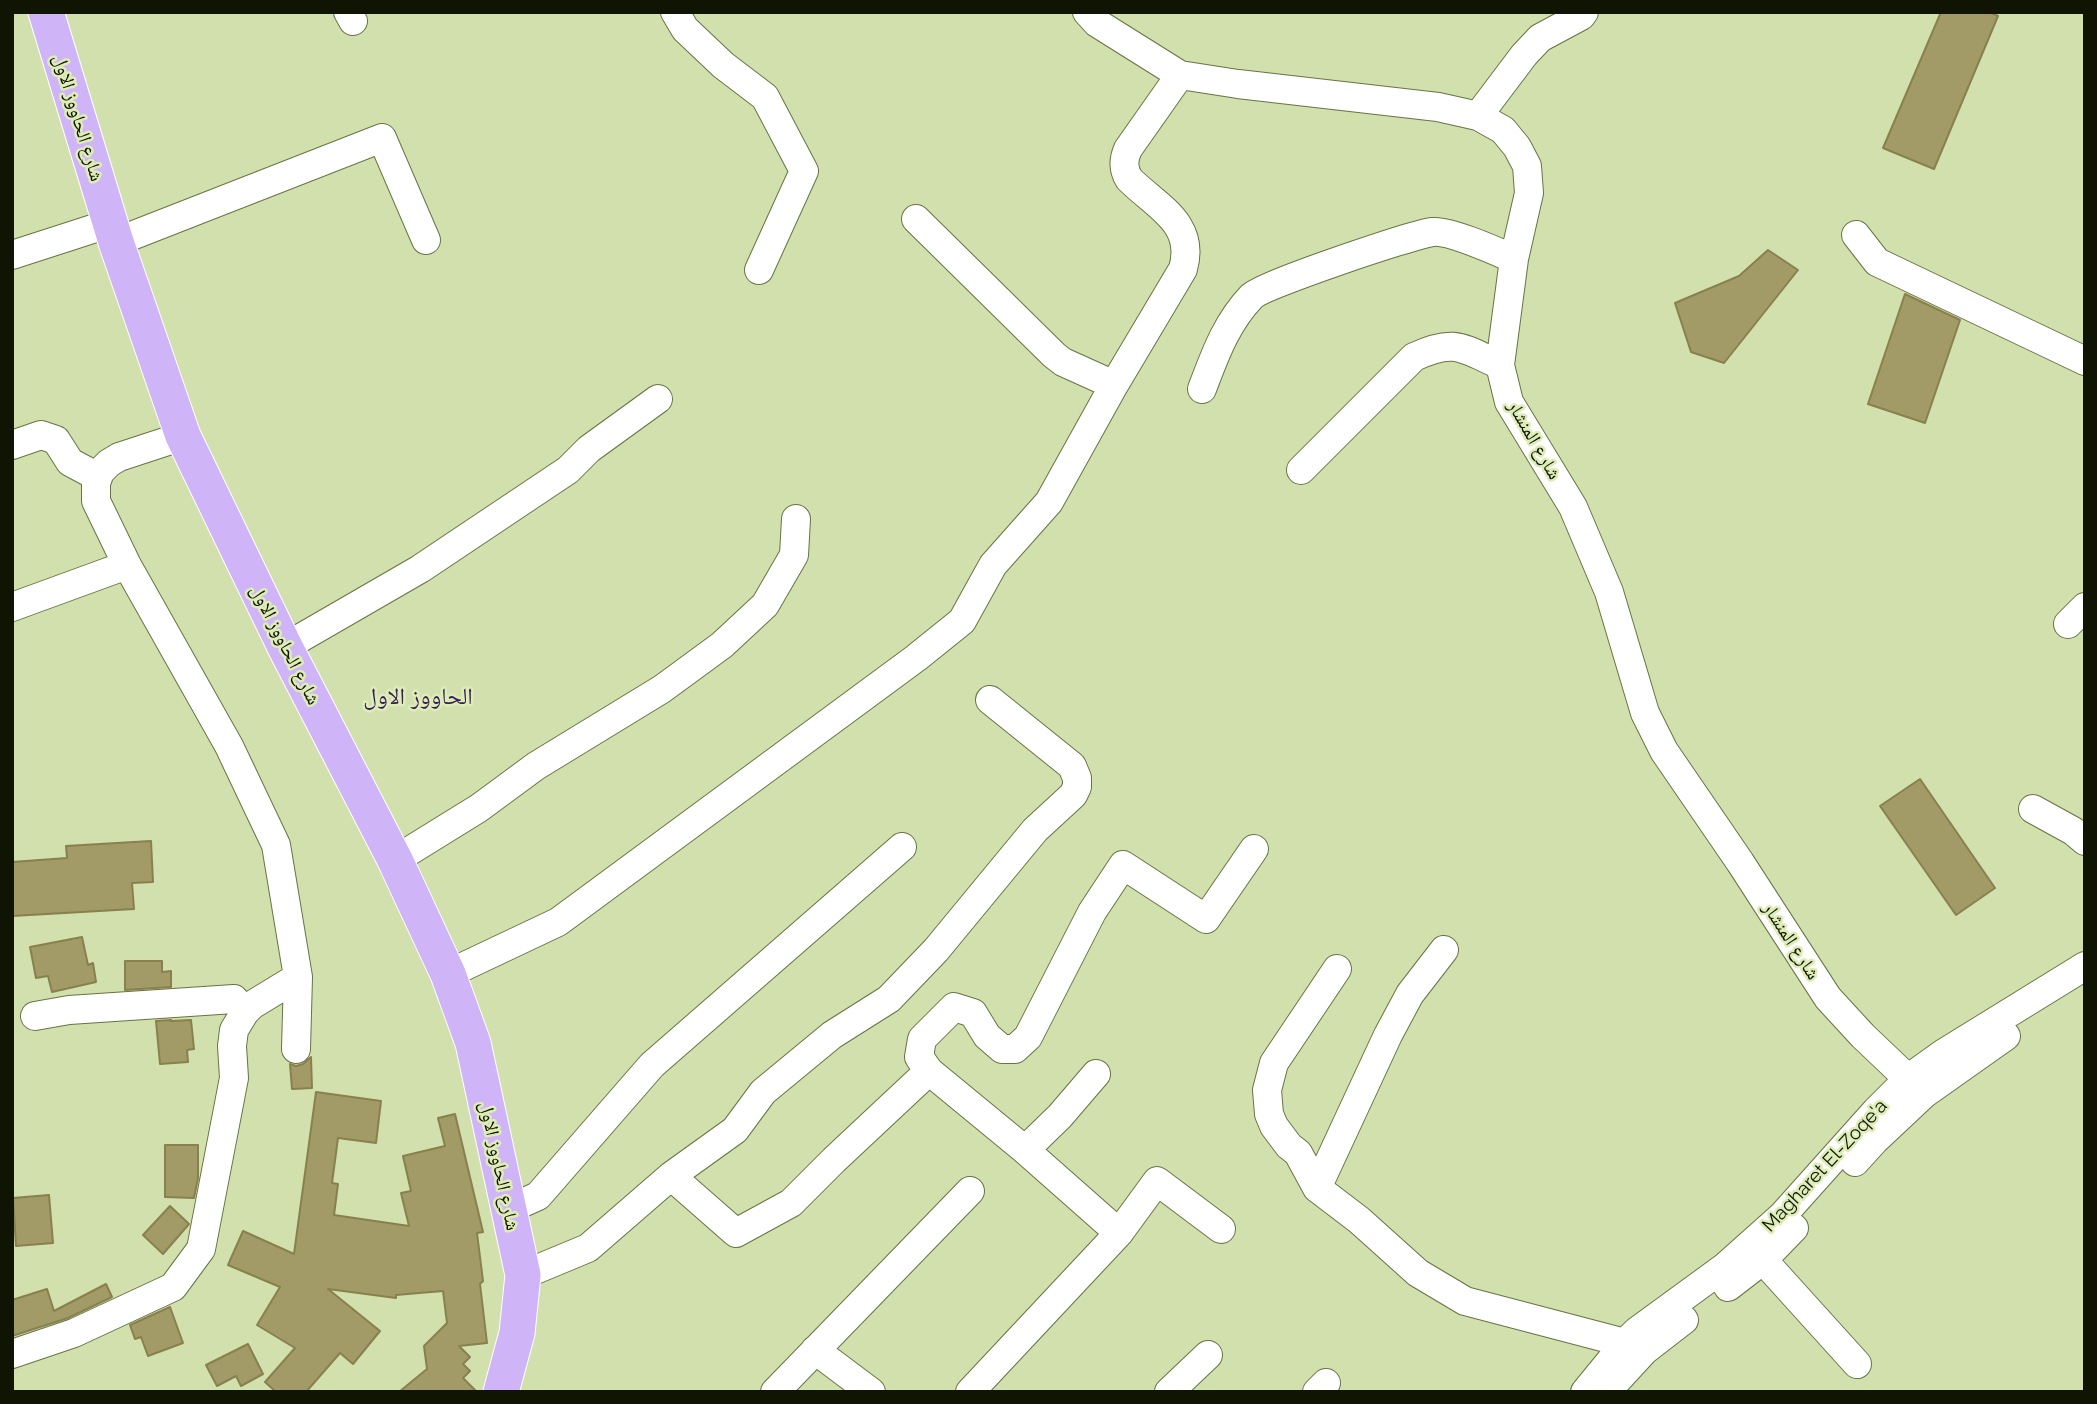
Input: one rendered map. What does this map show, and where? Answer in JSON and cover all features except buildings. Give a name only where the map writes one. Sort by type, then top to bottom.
[{"type":"main road","name":"شارع الحاووز الاول","points":[[46,12],[113,233],[183,436],[285,647],[395,860],[448,974],[473,1043],[523,1275],[517,1333],[501,1392]]},
{"type":"street","points":[[675,12],[685,29],[723,65],[765,97],[804,171],[759,270]]},
{"type":"street","name":"شارع المنشار","points":[[1087,12],[1097,23],[1180,75],[1238,85],[1437,107],[1478,116],[1503,130],[1517,147],[1527,166],[1529,192],[1514,258],[1500,365],[1509,402],[1573,507],[1609,592],[1645,713],[1664,751],[1741,862],[1828,998],[1863,1036],[1917,1086]]},
{"type":"street","points":[[1478,116],[1524,54],[1540,38],[1584,12]]},
{"type":"street","points":[[448,974],[558,922],[951,631],[969,611],[993,565],[1049,502],[1181,273],[1185,259],[1184,238],[1180,228],[1170,215],[1132,182],[1124,166],[1128,149],[1180,75]]},
{"type":"street","points":[[12,256],[113,233],[382,138],[426,240]]},
{"type":"street","points":[[916,219],[1054,355],[1063,362],[1115,385]]},
{"type":"street","points":[[1202,389],[1224,332],[1254,293],[1435,231],[1477,243],[1514,258]]},
{"type":"street","points":[[1856,235],[1877,262],[2085,361]]},
{"type":"street","points":[[1301,470],[1415,357],[1434,348],[1456,346],[1500,365]]},
{"type":"street","points":[[285,647],[420,569],[568,470],[589,449],[658,399]]},
{"type":"street","points":[[12,445],[41,435],[56,440],[70,462],[98,477]]},
{"type":"street","points":[[183,436],[114,460],[104,467],[95,489],[96,501],[127,565],[229,746],[276,845],[298,977],[296,1049]]},
{"type":"street","points":[[395,860],[479,808],[536,766],[662,689],[722,645],[765,605],[794,555],[796,519]]},
{"type":"street","points":[[12,607],[127,565]]},
{"type":"street","points":[[523,1275],[588,1248],[671,1176],[735,1130],[763,1092],[822,1043],[889,999],[936,950],[1035,830],[1073,795],[1077,778],[1069,762],[990,700]]},
{"type":"street","points":[[2033,809],[2073,831],[2085,841]]},
{"type":"street","points":[[509,1209],[538,1196],[652,1065],[902,847]]},
{"type":"street","points":[[1119,1233],[1025,1150],[929,1071],[919,1057],[922,1039],[954,1007],[974,1013],[987,1036],[1002,1049],[1015,1049],[1028,1037],[1092,912],[1123,865],[1206,919],[1254,849]]},
{"type":"street","points":[[1317,1188],[1388,1035],[1410,994],[1444,950]]},
{"type":"street","name":"Magharet El-Zoqe'a","points":[[1607,1392],[1644,1351],[1763,1260],[1875,1140],[1944,1053],[2085,966]]},
{"type":"street","points":[[1337,969],[1274,1063],[1267,1090],[1269,1114],[1274,1126],[1298,1153],[1317,1188],[1359,1220],[1418,1273],[1465,1301],[1625,1343]]},
{"type":"street","points":[[12,1354],[74,1333],[173,1287],[201,1249],[234,1078],[234,1030],[245,1012],[298,977]]},
{"type":"street","name":"Magharet El-Zoqe'a","points":[[1585,1392],[1637,1331],[1726,1266],[1782,1216],[1876,1111],[1917,1086],[1964,1064],[2085,985]]},
{"type":"street","points":[[35,1016],[69,1010],[234,999],[245,1012]]},
{"type":"street","points":[[671,1176],[736,1233],[791,1203],[929,1071]]},
{"type":"street","points":[[1025,1150],[1060,1116],[1096,1074]]},
{"type":"street","points":[[970,1392],[1119,1233],[1157,1181],[1221,1229]]},
{"type":"street","points":[[775,1392],[970,1191]]},
{"type":"street","points":[[1763,1260],[1857,1364]]},
{"type":"street","points":[[815,1350],[871,1392]]},
{"type":"street","points":[[1169,1392],[1208,1355]]},
{"type":"district","name":"الحاووز الاول","points":[[418,697]]}]
